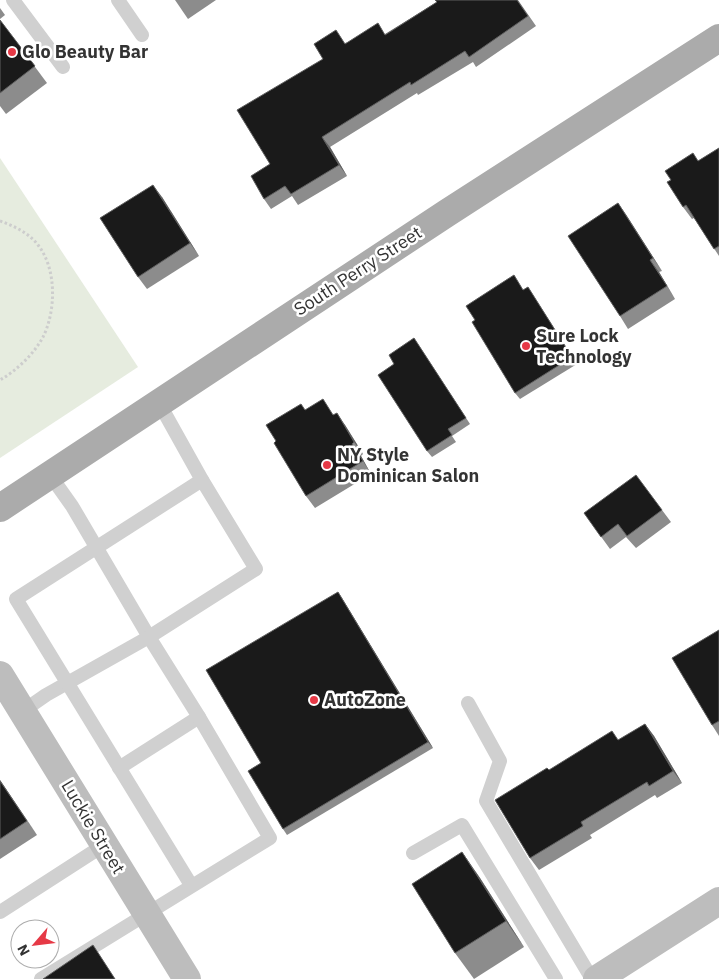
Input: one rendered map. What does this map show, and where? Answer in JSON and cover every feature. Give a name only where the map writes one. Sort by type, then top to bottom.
[{"type":"main road","name":"South Perry Street","points":[[0,508],[478,193],[719,38]]},
{"type":"street","name":"Luckie Street","points":[[0,675],[186,979]]},
{"type":"street","points":[[597,979],[719,901]]},
{"type":"lane","points":[[13,0],[63,67]]},
{"type":"lane","points":[[118,0],[142,35]]},
{"type":"lane","points":[[23,712],[67,683],[149,637],[256,569],[202,480],[159,403]]},
{"type":"lane","points":[[41,979],[270,838],[72,506],[50,475]]},
{"type":"lane","points":[[191,886],[16,599],[202,480]]},
{"type":"lane","points":[[468,703],[500,761],[486,800],[592,979]]},
{"type":"lane","points":[[120,768],[199,717]]},
{"type":"lane","points":[[413,853],[462,825],[556,979]]},
{"type":"lane","points":[[0,912],[104,845]]},
{"type":"path","points":[[0,221],[17,228],[38,245],[45,256],[52,290],[51,309],[42,338],[21,363],[0,380]]},
{"type":"shaded area","points":[[0,158],[138,367],[0,458]]},
{"type":"building","points":[[435,0],[517,0],[528,16],[469,57],[465,51],[411,85],[410,82],[322,137],[339,165],[291,194],[285,186],[264,199],[251,176],[270,164],[237,110],[323,59],[314,44],[336,30],[345,44],[378,23],[385,35],[437,2]]},
{"type":"building","points":[[0,20],[35,66],[0,93]]},
{"type":"building","points":[[719,148],[719,246],[714,249],[686,205],[683,207],[667,182],[671,180],[665,171],[693,153],[698,161]]},
{"type":"building","points":[[153,185],[190,243],[138,277],[100,218]]},
{"type":"building","points":[[618,203],[653,258],[650,260],[667,286],[620,316],[568,236]]},
{"type":"building","name":"Sure Lock Technology","points":[[514,275],[523,290],[528,287],[572,357],[515,393],[472,322],[475,320],[466,306]]},
{"type":"building","points":[[414,338],[466,418],[448,429],[452,435],[427,451],[378,375],[394,364],[389,355]]},
{"type":"building","name":"NY Style Dominican Salon","points":[[323,399],[333,415],[337,413],[354,442],[352,444],[363,461],[306,496],[274,443],[276,441],[266,425],[301,404],[305,410]]},
{"type":"building","points":[[636,475],[662,510],[627,536],[618,524],[601,537],[584,513]]},
{"type":"building","name":"AutoZone","points":[[338,592],[428,742],[283,829],[248,771],[261,763],[206,670]]},
{"type":"building","points":[[719,630],[719,721],[712,725],[672,658]]},
{"type":"building","points":[[645,724],[673,771],[649,786],[647,782],[581,822],[583,826],[530,858],[495,800],[547,768],[549,770],[612,731],[618,740]]},
{"type":"building","points":[[0,781],[27,821],[0,839]]},
{"type":"building","points":[[462,852],[506,921],[455,953],[412,884]]},
{"type":"building","points":[[93,945],[115,979],[43,979]]},
{"type":"place","name":"Glo Beauty Bar","points":[[12,52]]},
{"type":"place","name":"Sure Lock Technology","points":[[526,346]]},
{"type":"place","name":"NY Style Dominican Salon","points":[[327,465]]},
{"type":"place","name":"AutoZone","points":[[314,700]]}]
